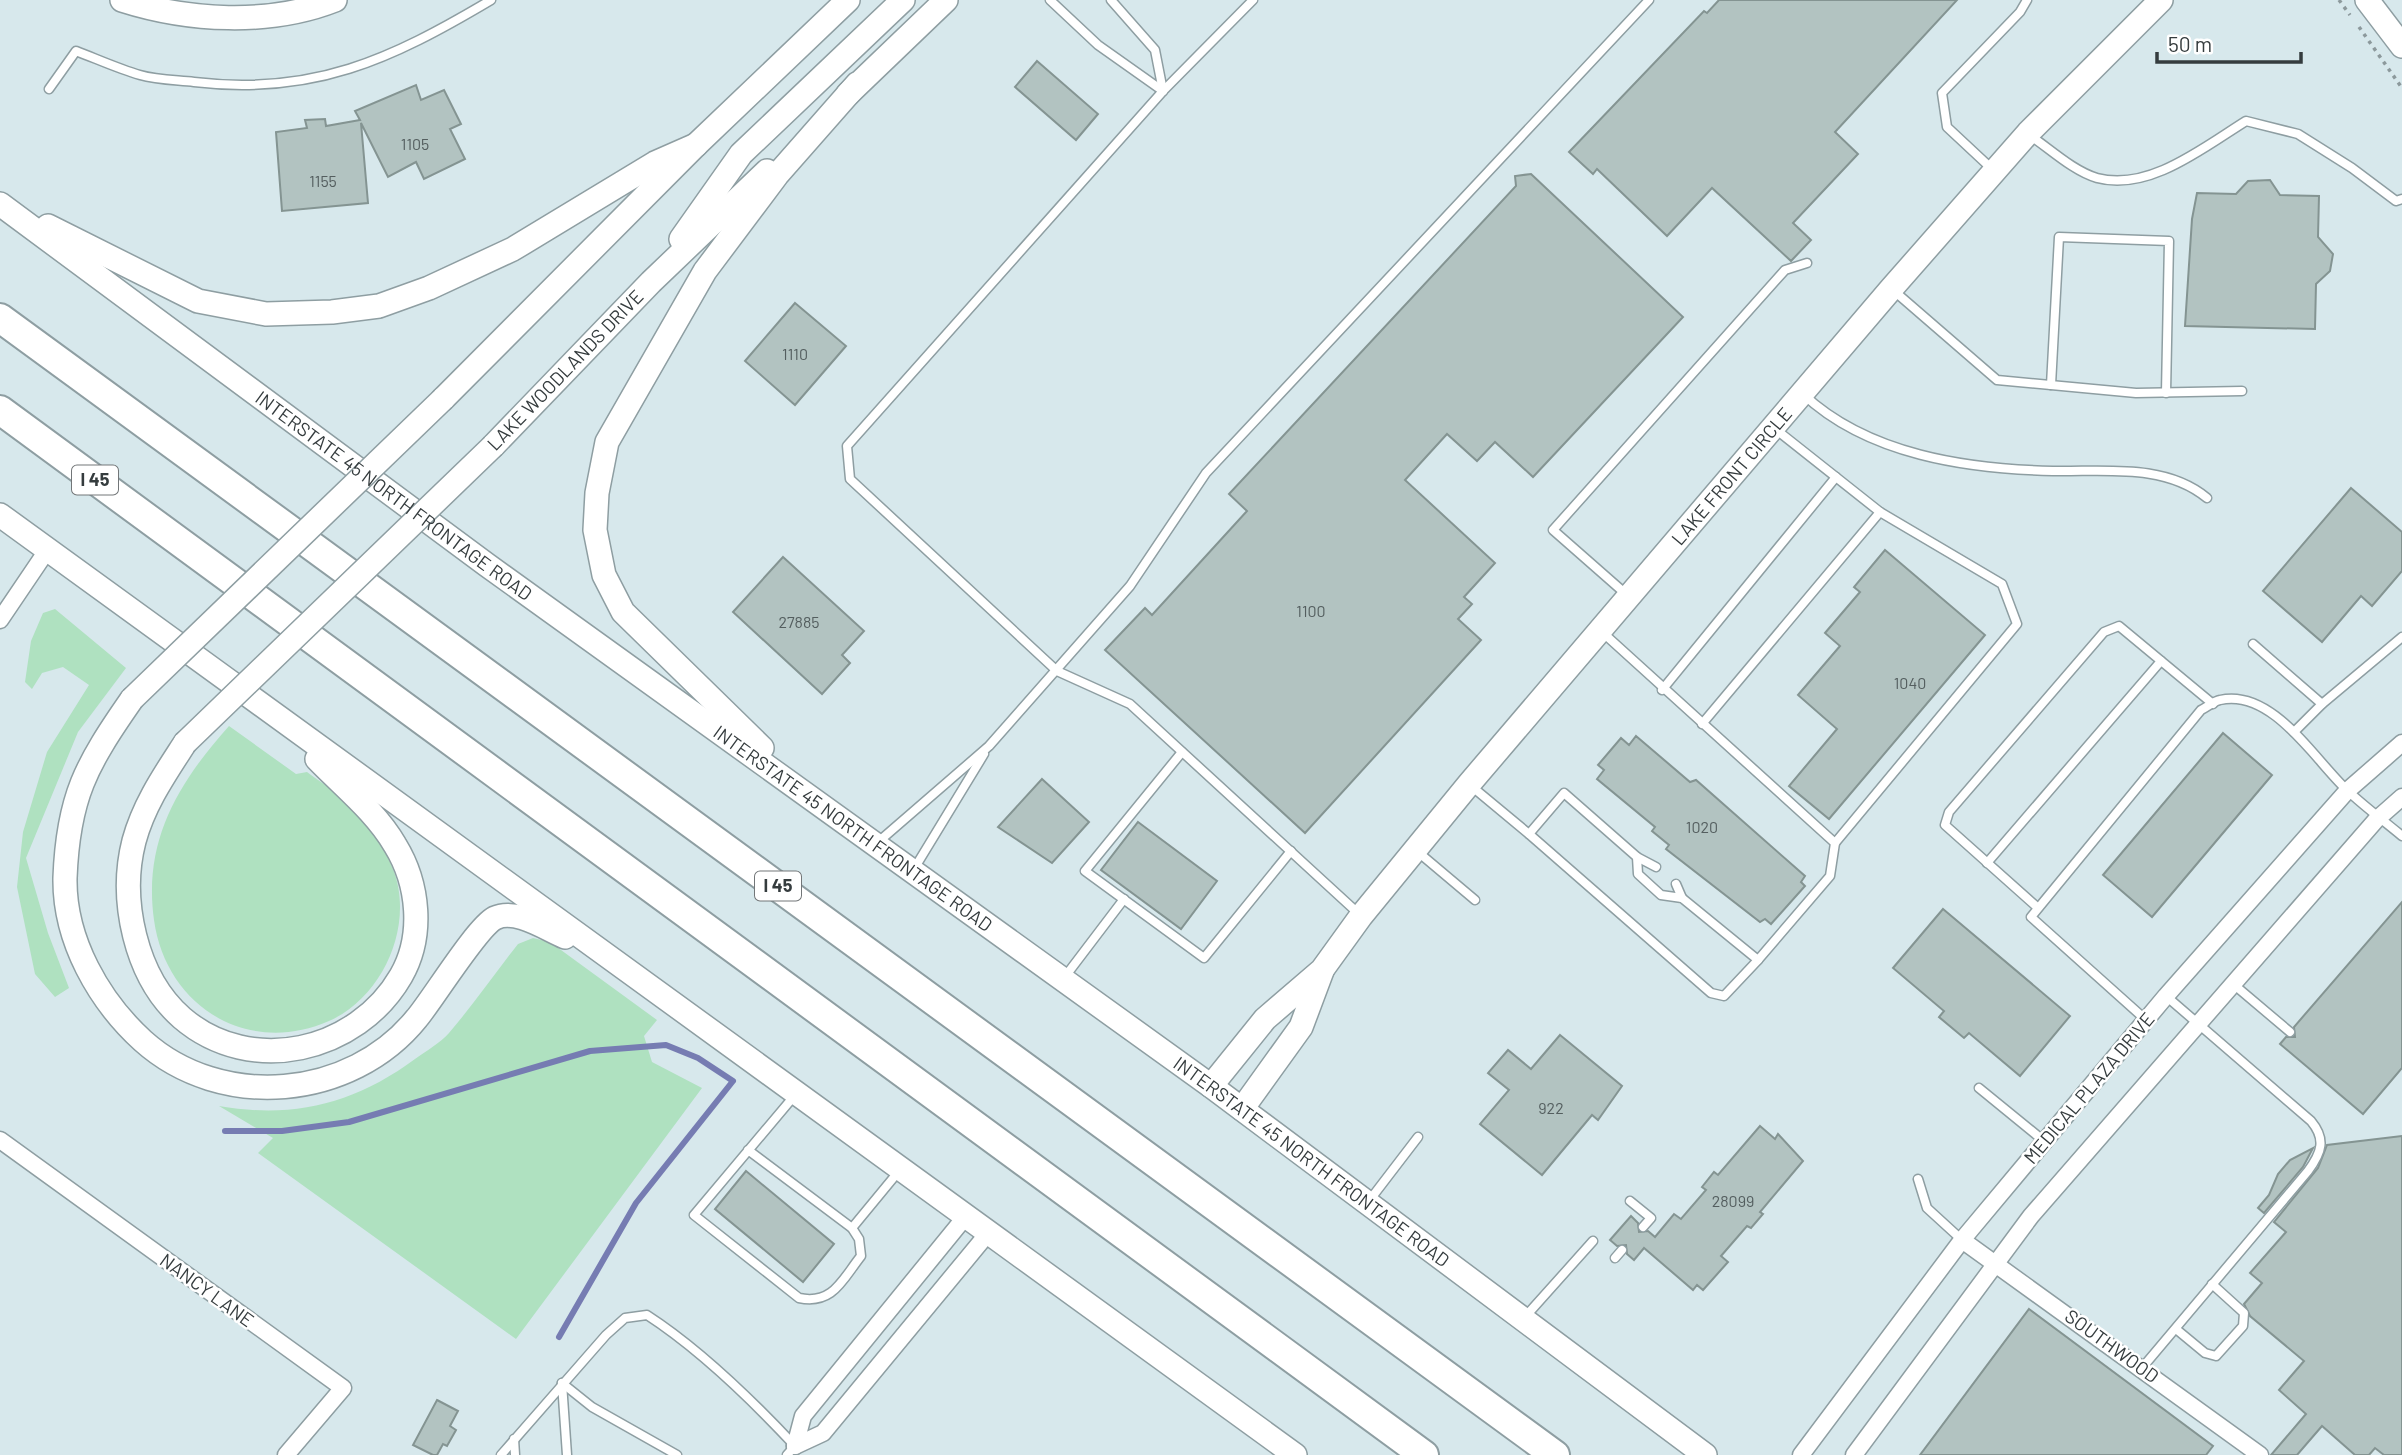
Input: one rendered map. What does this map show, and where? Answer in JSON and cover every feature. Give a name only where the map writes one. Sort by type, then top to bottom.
[{"type":"highway","name":"I 45","points":[[0,318],[1555,1455]]},
{"type":"highway","name":"I 45","points":[[0,410],[1424,1455]]},
{"type":"main road","points":[[122,0],[199,17],[235,18],[299,9],[335,0]]},
{"type":"main road","points":[[606,955],[517,916],[495,919],[475,939],[416,1020],[383,1051],[343,1073],[295,1087],[246,1087],[197,1075],[156,1052],[131,1030],[93,981],[76,941],[65,889],[66,838],[76,793],[102,742],[132,699],[443,399],[696,145],[848,0]]},
{"type":"main road","points":[[651,282],[741,154],[903,0]]},
{"type":"main road","name":"LAKE WOODLANDS DRIVE","points":[[274,715],[388,832],[409,873],[415,902],[415,931],[409,962],[393,990],[357,1026],[323,1043],[287,1051],[248,1050],[211,1037],[181,1017],[142,960],[133,929],[130,890],[134,842],[154,789],[185,743],[493,446],[651,282],[946,0]]},
{"type":"main road","name":"LAKE FRONT CIRCLE","points":[[1210,1086],[1265,1019],[1322,970],[1361,916],[1469,784],[1801,391],[2028,133],[2161,0]]},
{"type":"main road","points":[[2367,0],[2402,46]]},
{"type":"main road","points":[[828,810],[653,645],[622,612],[604,575],[595,530],[597,493],[607,442],[674,323],[705,271],[778,175],[858,84]]},
{"type":"main road","points":[[0,203],[198,301],[266,314],[332,312],[380,306],[513,249],[655,163],[696,145]]},
{"type":"main road","name":"INTERSTATE 45 NORTH FRONTAGE ROAD","points":[[0,203],[383,489],[1242,1109],[1705,1455]]},
{"type":"main road","points":[[0,515],[1295,1455]]},
{"type":"main road","name":"LAKE FRONT CIRCLE","points":[[1242,1109],[1301,1027],[1322,970]]},
{"type":"street","points":[[0,620],[48,549]]},
{"type":"street","name":"MEDICAL PLAZA DRIVE","points":[[1801,1455],[1962,1240],[2166,996],[2347,791],[2402,743]]},
{"type":"street","name":"MEDICAL PLAZA DRIVE","points":[[1854,1455],[1994,1264],[2197,1023],[2379,817],[2402,797]]},
{"type":"street","name":"NANCY LANE","points":[[0,1140],[343,1388],[286,1455]]},
{"type":"street","points":[[795,1452],[803,1416],[967,1216]]},
{"type":"street","points":[[795,1452],[823,1433],[989,1232]]},
{"type":"street","name":"SOUTHWOOD","points":[[1962,1240],[2260,1455]]},
{"type":"lane","points":[[49,89],[76,51],[142,76],[228,86],[282,85],[308,80],[365,65],[491,0]]},
{"type":"lane","points":[[1050,0],[1098,46],[1163,92]]},
{"type":"lane","points":[[1111,0],[1155,50],[1163,92]]},
{"type":"lane","points":[[1253,0],[1163,92],[847,446],[850,479],[1057,671],[1130,704],[1361,916]]},
{"type":"lane","points":[[875,845],[989,746],[1130,586],[1206,473],[1648,0]]},
{"type":"lane","points":[[1994,171],[1947,128],[1942,93],[2020,12],[2027,0]]},
{"type":"lane","points":[[2028,133],[2097,178],[2137,179],[2181,161],[2246,121],[2298,134],[2353,168],[2396,201],[2402,199]]},
{"type":"lane","points":[[2051,385],[2059,237],[2169,241],[2166,393]]},
{"type":"lane","points":[[1627,595],[1553,530],[1785,270],[1807,263]]},
{"type":"lane","points":[[1891,289],[1997,380],[2136,393],[2242,391]]},
{"type":"lane","points":[[1801,391],[1824,413],[1843,425],[1926,455],[1980,467],[2112,471],[2167,477],[2184,481],[2207,498]]},
{"type":"lane","points":[[1469,784],[1711,993],[1724,996],[1830,876],[1835,843],[2017,624],[2002,584],[1880,512],[1772,426]]},
{"type":"lane","points":[[1662,690],[1836,477]]},
{"type":"lane","points":[[1702,724],[1880,512]]},
{"type":"lane","points":[[2037,907],[1945,825],[1949,812],[2085,653],[2104,632],[2119,626],[2213,704]]},
{"type":"lane","points":[[1599,629],[1662,690],[1835,843]]},
{"type":"lane","points":[[2294,732],[2322,704],[2402,637]]},
{"type":"lane","points":[[2253,644],[2322,704]]},
{"type":"lane","points":[[1987,863],[2161,661]]},
{"type":"lane","points":[[2146,1020],[2031,917],[2201,710],[2221,700],[2247,702],[2274,714],[2294,732],[2347,791],[2402,836]]},
{"type":"lane","points":[[912,873],[989,746]]},
{"type":"lane","points":[[1182,752],[1085,871],[1204,958],[1291,851]]},
{"type":"lane","points":[[1529,834],[1564,793],[1637,857],[1656,867]]},
{"type":"lane","points":[[1416,850],[1475,900]]},
{"type":"lane","points":[[1637,857],[1638,874],[1653,888],[1661,895],[1682,898]]},
{"type":"lane","points":[[1676,884],[1682,898],[1758,960]]},
{"type":"lane","points":[[1063,979],[1124,899]]},
{"type":"lane","points":[[2232,984],[2290,1032]]},
{"type":"lane","points":[[2142,1368],[2315,1161],[2322,1141],[2322,1134],[2311,1121],[2166,996]]},
{"type":"lane","points":[[1979,1088],[2045,1141]]},
{"type":"lane","points":[[748,1150],[852,1228],[859,1239],[861,1256],[827,1298],[813,1301],[799,1298],[694,1215],[748,1150],[797,1093]]},
{"type":"lane","points":[[1367,1204],[1418,1137]]},
{"type":"lane","points":[[852,1228],[901,1168]]},
{"type":"lane","points":[[1918,1179],[1927,1208],[1962,1240]]},
{"type":"lane","points":[[1630,1201],[1651,1218],[1643,1227]]},
{"type":"lane","points":[[1523,1319],[1593,1241]]},
{"type":"lane","points":[[1615,1258],[1622,1250]]},
{"type":"lane","points":[[2176,1329],[2205,1353],[2216,1356],[2243,1326],[2244,1313],[2213,1284]]},
{"type":"lane","points":[[501,1455],[562,1383],[625,1318],[647,1315],[667,1328],[753,1404],[795,1452]]},
{"type":"lane","points":[[562,1383],[566,1455]]},
{"type":"lane","points":[[562,1383],[592,1407],[677,1455]]},
{"type":"lane","points":[[514,1439],[515,1455]]},
{"type":"path","points":[[2339,0],[2402,88]]},
{"type":"green space","points":[[55,609],[126,668],[78,732],[26,858],[48,933],[69,988],[55,997],[35,974],[17,887],[23,832],[47,752],[89,685],[63,667],[42,673],[32,689],[25,682],[31,641],[43,613]]},
{"type":"green space","points":[[229,726],[296,774],[307,772],[349,804],[380,843],[393,869],[399,891],[397,935],[390,957],[379,977],[365,995],[348,1010],[329,1021],[298,1031],[269,1032],[241,1028],[215,1016],[193,999],[175,977],[162,951],[154,920],[154,864],[168,815],[194,769]]},
{"type":"green space","points":[[533,938],[550,942],[657,1020],[644,1036],[652,1062],[702,1088],[516,1339],[258,1153],[273,1138],[219,1106],[246,1110],[297,1109],[346,1097],[369,1087],[445,1037],[518,944]]},
{"type":"building","points":[[1719,0],[1957,0],[1835,132],[1858,154],[1793,223],[1811,240],[1791,261],[1712,188],[1667,236],[1597,169],[1593,174],[1569,152],[1704,11],[1707,13]]},
{"type":"building","points":[[1037,61],[1098,114],[1076,140],[1015,87]]},
{"type":"building","points":[[416,85],[421,100],[444,90],[461,124],[450,129],[465,159],[424,179],[416,162],[388,177],[361,123],[368,203],[282,211],[276,132],[307,128],[305,120],[325,119],[326,126],[360,120],[355,111]]},
{"type":"building","points":[[1531,174],[1683,317],[1533,477],[1495,442],[1477,461],[1447,434],[1405,480],[1495,563],[1464,597],[1472,604],[1458,619],[1481,640],[1305,833],[1105,650],[1145,608],[1152,615],[1247,511],[1229,494],[1516,186],[1515,176]]},
{"type":"building","points":[[2270,180],[2280,195],[2319,196],[2318,237],[2333,254],[2330,271],[2316,284],[2315,329],[2185,326],[2192,219],[2197,193],[2236,194],[2248,181]]},
{"type":"building","points":[[795,303],[846,346],[795,405],[745,361]]},
{"type":"building","points":[[2351,488],[2402,532],[2402,571],[2372,606],[2361,596],[2322,642],[2263,591]]},
{"type":"building","points":[[1885,550],[1985,635],[1829,819],[1789,786],[1837,729],[1798,695],[1840,646],[1825,633],[1860,592],[1854,587]]},
{"type":"building","points":[[783,557],[864,631],[842,655],[850,663],[822,694],[733,612]]},
{"type":"building","points":[[2223,733],[2272,775],[2152,917],[2103,875]]},
{"type":"building","points":[[1636,736],[1690,782],[1696,780],[1805,876],[1801,882],[1805,886],[1771,924],[1765,919],[1760,922],[1666,849],[1669,845],[1652,831],[1655,827],[1597,779],[1604,770],[1598,765],[1621,738],[1629,745]]},
{"type":"building","points":[[1042,779],[1089,822],[1052,863],[998,827]]},
{"type":"building","points":[[1138,822],[1217,881],[1181,929],[1101,870]]},
{"type":"building","points":[[2402,902],[2402,1068],[2363,1114],[2280,1044],[2286,1037],[2295,1037],[2294,1027]]},
{"type":"building","points":[[1943,909],[2070,1016],[2020,1076],[1969,1033],[1964,1038],[1939,1017],[1944,1011],[1893,968]]},
{"type":"building","points":[[1560,1035],[1622,1086],[1598,1120],[1592,1115],[1542,1175],[1480,1124],[1509,1090],[1488,1073],[1508,1050],[1531,1069]]},
{"type":"building","points":[[1760,1126],[1775,1139],[1778,1134],[1803,1161],[1760,1212],[1763,1214],[1751,1228],[1747,1226],[1721,1256],[1728,1262],[1703,1290],[1697,1285],[1693,1290],[1644,1248],[1634,1260],[1627,1254],[1626,1245],[1617,1246],[1610,1240],[1631,1216],[1638,1223],[1639,1232],[1648,1231],[1655,1237],[1674,1214],[1681,1219],[1706,1190],[1702,1187],[1714,1172],[1718,1175]]},
{"type":"building","points":[[2402,1136],[2402,1455],[2384,1455],[2375,1448],[2369,1455],[2355,1455],[2322,1426],[2297,1455],[2271,1455],[2306,1414],[2279,1390],[2304,1361],[2250,1316],[2244,1304],[2262,1283],[2250,1273],[2286,1232],[2274,1222],[2318,1168],[2327,1145]]},
{"type":"building","points":[[2313,1148],[2303,1167],[2264,1213],[2258,1208],[2269,1195],[2278,1174],[2290,1160]]},
{"type":"building","points":[[746,1171],[834,1244],[803,1282],[715,1209]]},
{"type":"building","points":[[2029,1309],[2213,1446],[2206,1455],[1920,1455]]},
{"type":"building","points":[[437,1400],[458,1411],[450,1426],[456,1430],[447,1446],[443,1444],[437,1455],[433,1455],[413,1445]]},
{"type":"waterway","points":[[225,1131],[282,1131],[349,1122],[590,1051],[666,1045],[698,1058],[733,1081],[636,1203],[559,1337]]}]
